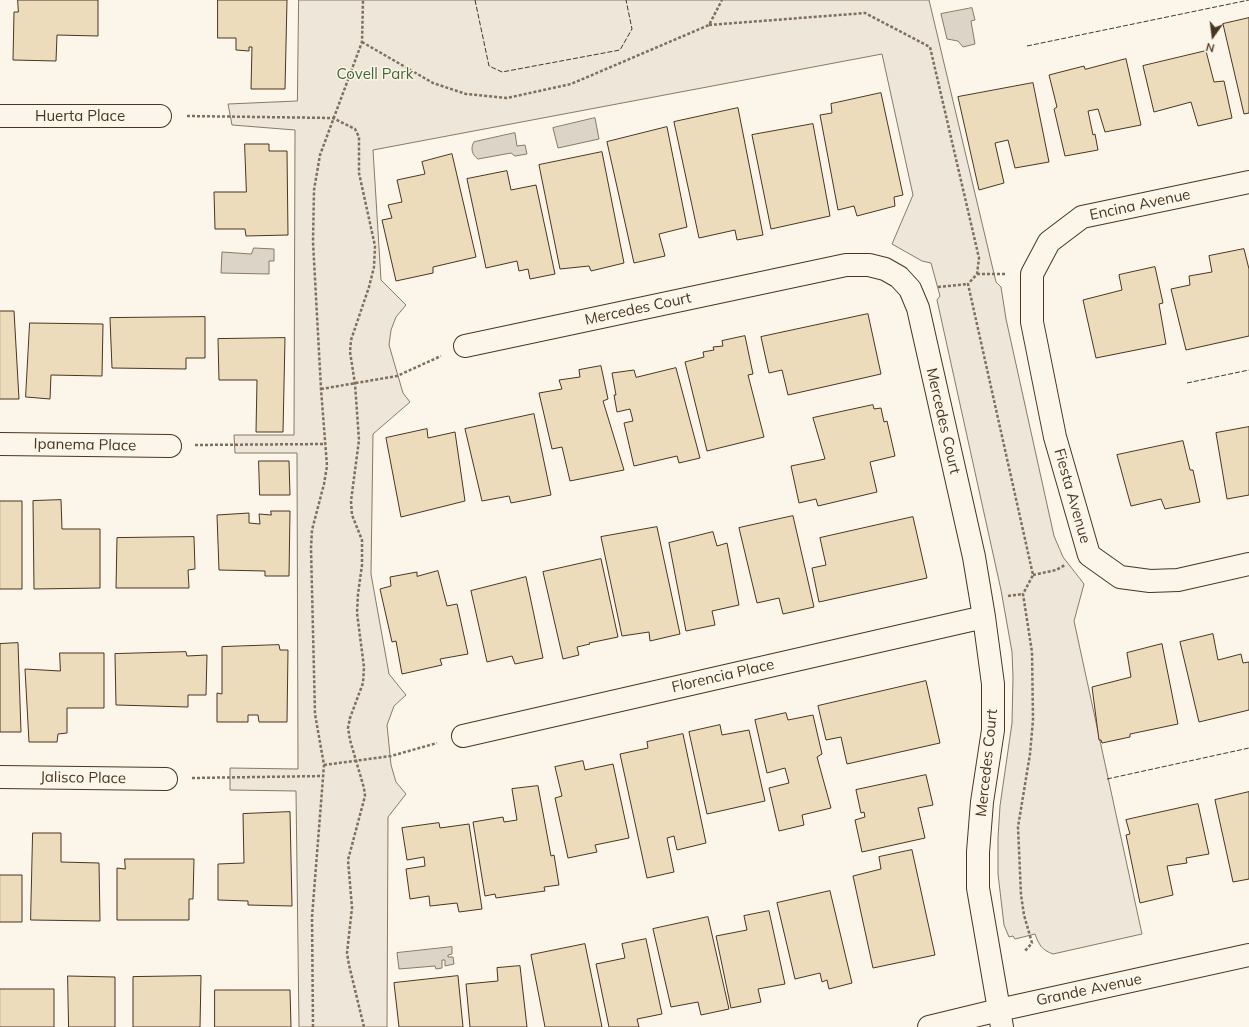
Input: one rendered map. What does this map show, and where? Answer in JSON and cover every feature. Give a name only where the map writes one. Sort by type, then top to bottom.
[{"type":"street","name":"Huerta Place","points":[[0,116],[160,116]]},
{"type":"street","name":"Encina Avenue","points":[[1055,437],[1032,322],[1032,274],[1049,242],[1082,217],[1249,182]]},
{"type":"street","name":"Mercedes Court","points":[[465,346],[846,265],[869,265],[885,269],[899,277],[910,289],[918,308],[974,557],[993,684],[993,730],[982,802],[978,852],[978,888],[1001,1019]]},
{"type":"street","name":"Fiesta Avenue","points":[[1055,437],[1089,555],[1120,577],[1150,581],[1178,580],[1249,564]]},
{"type":"street","name":"Ipanema Place","points":[[0,444],[170,446]]},
{"type":"street","name":"Florencia Place","points":[[463,736],[984,616]]},
{"type":"street","name":"Jalisco Place","points":[[0,777],[166,779]]},
{"type":"street","name":"Grande Avenue","points":[[929,1027],[1001,1019],[1249,955]]},
{"type":"path","points":[[313,1027],[312,917],[324,765],[315,714],[311,548],[312,530],[324,484],[326,466],[313,242],[314,190],[320,155],[362,42],[363,0]]},
{"type":"path","points":[[362,42],[433,83],[466,94],[506,98],[571,84],[709,25],[722,0]]},
{"type":"path","points":[[160,116],[333,118],[355,129],[359,138],[359,173],[375,246],[374,268],[351,340],[350,352],[355,384],[359,440],[351,501],[352,515],[362,540],[362,565],[357,613],[364,667],[363,683],[350,718],[348,728],[365,796],[348,860],[352,908],[347,953],[348,965],[364,1027]]},
{"type":"path","points":[[321,389],[397,376],[465,346]]},
{"type":"path","points":[[170,446],[325,444]]},
{"type":"path","points":[[1033,575],[1056,570],[1089,555]]},
{"type":"path","points":[[324,765],[391,756],[463,736]]},
{"type":"path","points":[[166,779],[324,776]]},
{"type":"green space","name":"Covell Park","points":[[299,0],[929,0],[996,282],[1001,287],[1006,319],[1054,536],[1063,557],[1084,584],[1074,621],[1142,934],[1053,954],[1041,947],[1035,934],[1015,939],[1013,936],[1009,937],[1004,925],[998,874],[998,838],[1000,806],[1012,723],[1012,652],[1001,590],[937,300],[940,296],[931,263],[922,261],[892,244],[913,195],[882,54],[373,150],[381,280],[406,305],[396,317],[391,330],[389,345],[403,393],[410,402],[373,434],[371,574],[389,674],[406,695],[394,706],[387,725],[391,765],[396,782],[406,794],[388,817],[387,1027],[299,1027],[296,791],[230,790],[230,768],[298,769],[297,453],[235,453],[234,435],[294,435],[295,130],[232,125],[228,104],[297,101]]},
{"type":"shaded area","points":[[972,8],[975,20],[971,21],[975,44],[963,47],[958,41],[947,39],[941,14]]},
{"type":"shaded area","points":[[595,118],[599,139],[558,148],[553,128]]},
{"type":"shaded area","points":[[515,133],[517,146],[525,145],[527,154],[515,156],[511,153],[478,159],[473,153],[472,147],[474,142]]},
{"type":"shaded area","points":[[254,248],[274,249],[274,261],[269,261],[269,274],[221,273],[222,252],[251,254]]},
{"type":"shaded area","points":[[452,947],[452,954],[448,955],[448,957],[453,957],[454,964],[445,966],[445,960],[442,960],[442,968],[436,969],[435,966],[399,969],[397,953]]},
{"type":"building","points":[[18,0],[98,0],[98,36],[57,35],[56,61],[13,60],[14,12],[18,12]]},
{"type":"building","points":[[218,0],[287,0],[285,89],[251,89],[252,47],[249,47],[249,51],[236,50],[236,38],[218,38]]},
{"type":"building","points":[[1249,18],[1249,113],[1244,114],[1223,24]]},
{"type":"building","points":[[1206,51],[1214,82],[1224,81],[1232,118],[1198,126],[1191,102],[1154,112],[1143,66]]},
{"type":"building","points":[[1126,59],[1141,125],[1105,132],[1098,109],[1088,111],[1098,150],[1065,156],[1054,109],[1057,107],[1049,75],[1084,66],[1085,69]]},
{"type":"building","points":[[1033,83],[1049,162],[1015,168],[1008,140],[995,143],[1004,183],[979,190],[958,97]]},
{"type":"building","points":[[881,93],[903,195],[894,197],[895,206],[857,216],[854,206],[838,210],[820,115],[832,113],[831,104]]},
{"type":"building","points":[[738,108],[763,235],[737,240],[735,230],[699,238],[674,122]]},
{"type":"building","points":[[813,124],[830,216],[771,229],[752,135]]},
{"type":"building","points":[[667,127],[687,227],[659,234],[665,256],[634,263],[607,142]]},
{"type":"building","points":[[245,144],[269,144],[269,151],[287,151],[288,235],[246,236],[245,229],[215,229],[214,192],[246,192]]},
{"type":"building","points":[[602,152],[624,263],[591,271],[589,266],[560,269],[539,165]]},
{"type":"building","points":[[452,154],[476,257],[433,267],[433,273],[396,281],[382,220],[392,218],[388,205],[402,202],[397,180],[425,174],[422,162]]},
{"type":"building","points":[[507,171],[511,190],[536,185],[555,274],[530,279],[528,269],[519,271],[517,261],[486,268],[467,179]]},
{"type":"building","points":[[1244,249],[1249,269],[1249,336],[1186,350],[1171,289],[1190,285],[1189,276],[1212,272],[1209,256]]},
{"type":"building","points":[[1155,267],[1163,303],[1159,304],[1166,344],[1096,358],[1083,300],[1122,290],[1119,275]]},
{"type":"building","points":[[0,311],[14,311],[19,399],[0,399]]},
{"type":"building","points":[[868,314],[881,374],[788,395],[782,370],[769,373],[761,337]]},
{"type":"building","points":[[205,317],[205,358],[186,358],[186,369],[112,368],[110,318]]},
{"type":"building","points":[[30,323],[103,324],[102,376],[51,375],[50,399],[26,397]]},
{"type":"building","points":[[745,336],[753,374],[748,375],[764,437],[707,451],[685,362],[704,357],[703,352],[714,350],[713,347],[723,346],[722,341]]},
{"type":"building","points":[[285,338],[283,432],[256,432],[257,380],[219,380],[218,339]]},
{"type":"building","points":[[601,366],[608,399],[603,401],[624,470],[570,481],[562,447],[552,449],[539,393],[562,389],[559,380],[580,377],[579,370]]},
{"type":"building","points":[[676,368],[700,458],[679,463],[677,456],[634,466],[624,423],[633,421],[630,409],[617,412],[612,373],[634,370],[636,377]]},
{"type":"building","points":[[873,405],[874,409],[881,408],[884,422],[887,421],[895,456],[870,462],[877,492],[818,506],[816,499],[799,503],[791,466],[825,459],[813,418]]},
{"type":"building","points":[[534,414],[551,495],[511,503],[509,496],[482,501],[465,429]]},
{"type":"building","points":[[1249,427],[1249,495],[1227,499],[1216,433]]},
{"type":"building","points":[[427,429],[428,438],[455,432],[465,501],[401,517],[386,438]]},
{"type":"building","points":[[1183,441],[1190,470],[1193,470],[1200,502],[1165,509],[1161,499],[1131,506],[1117,455]]},
{"type":"building","points":[[259,461],[289,461],[290,495],[260,495]]},
{"type":"building","points":[[61,500],[62,529],[100,529],[100,588],[34,589],[33,501]]},
{"type":"building","points":[[0,501],[22,501],[22,589],[0,589]]},
{"type":"building","points":[[271,511],[290,511],[289,576],[265,576],[265,571],[219,570],[217,515],[249,513],[249,523],[260,524],[259,514],[271,515]]},
{"type":"building","points":[[793,516],[814,607],[783,614],[779,598],[757,603],[739,528]]},
{"type":"building","points":[[913,517],[927,578],[819,602],[812,568],[826,565],[820,538]]},
{"type":"building","points":[[657,527],[680,634],[650,641],[649,632],[622,636],[601,537]]},
{"type":"building","points":[[713,532],[717,546],[727,543],[739,605],[712,611],[715,625],[686,631],[669,543]]},
{"type":"building","points":[[194,537],[195,569],[188,570],[189,588],[116,588],[117,538]]},
{"type":"building","points":[[601,559],[618,637],[577,647],[579,655],[563,659],[543,572]]},
{"type":"building","points":[[438,571],[447,606],[457,604],[468,654],[440,659],[442,665],[402,674],[396,641],[392,642],[380,589],[391,586],[390,577],[417,572],[417,576]]},
{"type":"building","points":[[526,577],[543,658],[515,664],[512,656],[487,662],[471,591]]},
{"type":"building","points":[[1213,634],[1218,660],[1241,654],[1243,663],[1249,662],[1249,710],[1199,722],[1180,642]]},
{"type":"building","points":[[18,643],[21,732],[0,732],[0,644]]},
{"type":"building","points":[[1162,644],[1178,724],[1130,734],[1130,737],[1102,743],[1101,740],[1099,740],[1092,687],[1131,677],[1127,653]]},
{"type":"building","points":[[279,645],[280,650],[288,650],[287,722],[259,722],[258,715],[248,715],[248,722],[217,722],[217,693],[222,694],[222,647]]},
{"type":"building","points":[[186,652],[187,656],[207,655],[206,695],[188,695],[188,707],[116,705],[115,654]]},
{"type":"building","points":[[60,653],[104,653],[104,708],[67,708],[67,733],[58,734],[57,742],[29,742],[25,669],[60,671]]},
{"type":"building","points":[[926,681],[940,743],[847,764],[841,737],[826,740],[818,706]]},
{"type":"building","points":[[786,713],[788,720],[813,715],[822,754],[817,757],[831,808],[802,815],[804,825],[779,831],[769,788],[789,783],[785,768],[767,773],[755,720]]},
{"type":"building","points":[[720,725],[722,735],[749,730],[765,801],[707,814],[689,732]]},
{"type":"building","points":[[683,734],[706,843],[677,850],[674,836],[667,838],[674,872],[647,878],[620,754],[648,748],[647,742]]},
{"type":"building","points":[[583,761],[585,770],[613,764],[629,838],[595,845],[597,852],[568,858],[555,798],[562,796],[555,767]]},
{"type":"building","points":[[926,775],[933,805],[918,808],[925,838],[862,852],[855,820],[865,817],[864,812],[861,813],[856,790]]},
{"type":"building","points":[[538,786],[551,856],[554,855],[559,885],[544,887],[545,891],[496,898],[495,894],[485,896],[473,822],[503,817],[504,822],[517,820],[512,789]]},
{"type":"building","points":[[1249,792],[1249,879],[1233,882],[1215,800]]},
{"type":"building","points":[[1198,804],[1209,854],[1186,858],[1187,863],[1167,866],[1173,895],[1140,903],[1126,835],[1130,834],[1126,820]]},
{"type":"building","points":[[290,812],[292,906],[248,905],[248,901],[218,900],[218,864],[244,863],[243,814]]},
{"type":"building","points":[[439,823],[440,828],[469,824],[482,909],[459,912],[457,903],[430,906],[429,896],[410,899],[406,869],[425,866],[424,857],[407,860],[402,828]]},
{"type":"building","points":[[33,833],[61,833],[61,862],[99,863],[100,921],[31,920]]},
{"type":"building","points":[[912,850],[935,955],[873,968],[853,876],[881,869],[879,857]]},
{"type":"building","points":[[125,859],[194,859],[193,899],[189,899],[189,920],[117,920],[117,868],[125,869]]},
{"type":"building","points":[[0,875],[22,875],[22,922],[0,922]]},
{"type":"building","points":[[830,891],[852,983],[829,989],[827,980],[822,982],[820,973],[795,979],[777,903]]},
{"type":"building","points":[[769,911],[785,984],[758,989],[761,1002],[731,1008],[716,936],[747,930],[744,916]]},
{"type":"building","points":[[708,917],[729,1009],[701,1015],[698,1002],[671,1007],[653,929]]},
{"type":"building","points":[[646,939],[662,1014],[637,1019],[639,1027],[609,1027],[596,964],[625,958],[622,944]]},
{"type":"building","points":[[585,944],[602,1027],[545,1027],[531,955]]},
{"type":"building","points":[[520,966],[527,1027],[470,1027],[466,984],[498,981],[497,968]]},
{"type":"building","points":[[68,976],[115,977],[115,1027],[69,1027]]},
{"type":"building","points":[[201,976],[200,1027],[133,1027],[133,977]]},
{"type":"building","points":[[458,976],[463,1027],[399,1027],[394,983]]},
{"type":"building","points":[[0,989],[54,989],[54,1027],[0,1027]]},
{"type":"building","points":[[215,990],[290,990],[291,1027],[215,1027]]},
{"type":"fence","points":[[475,0],[489,66],[502,72],[620,50],[632,29],[626,0]]},
{"type":"fence","points":[[1027,46],[1249,0]]},
{"type":"fence","points":[[1187,383],[1249,370]]},
{"type":"fence","points":[[1107,779],[1249,748]]}]
